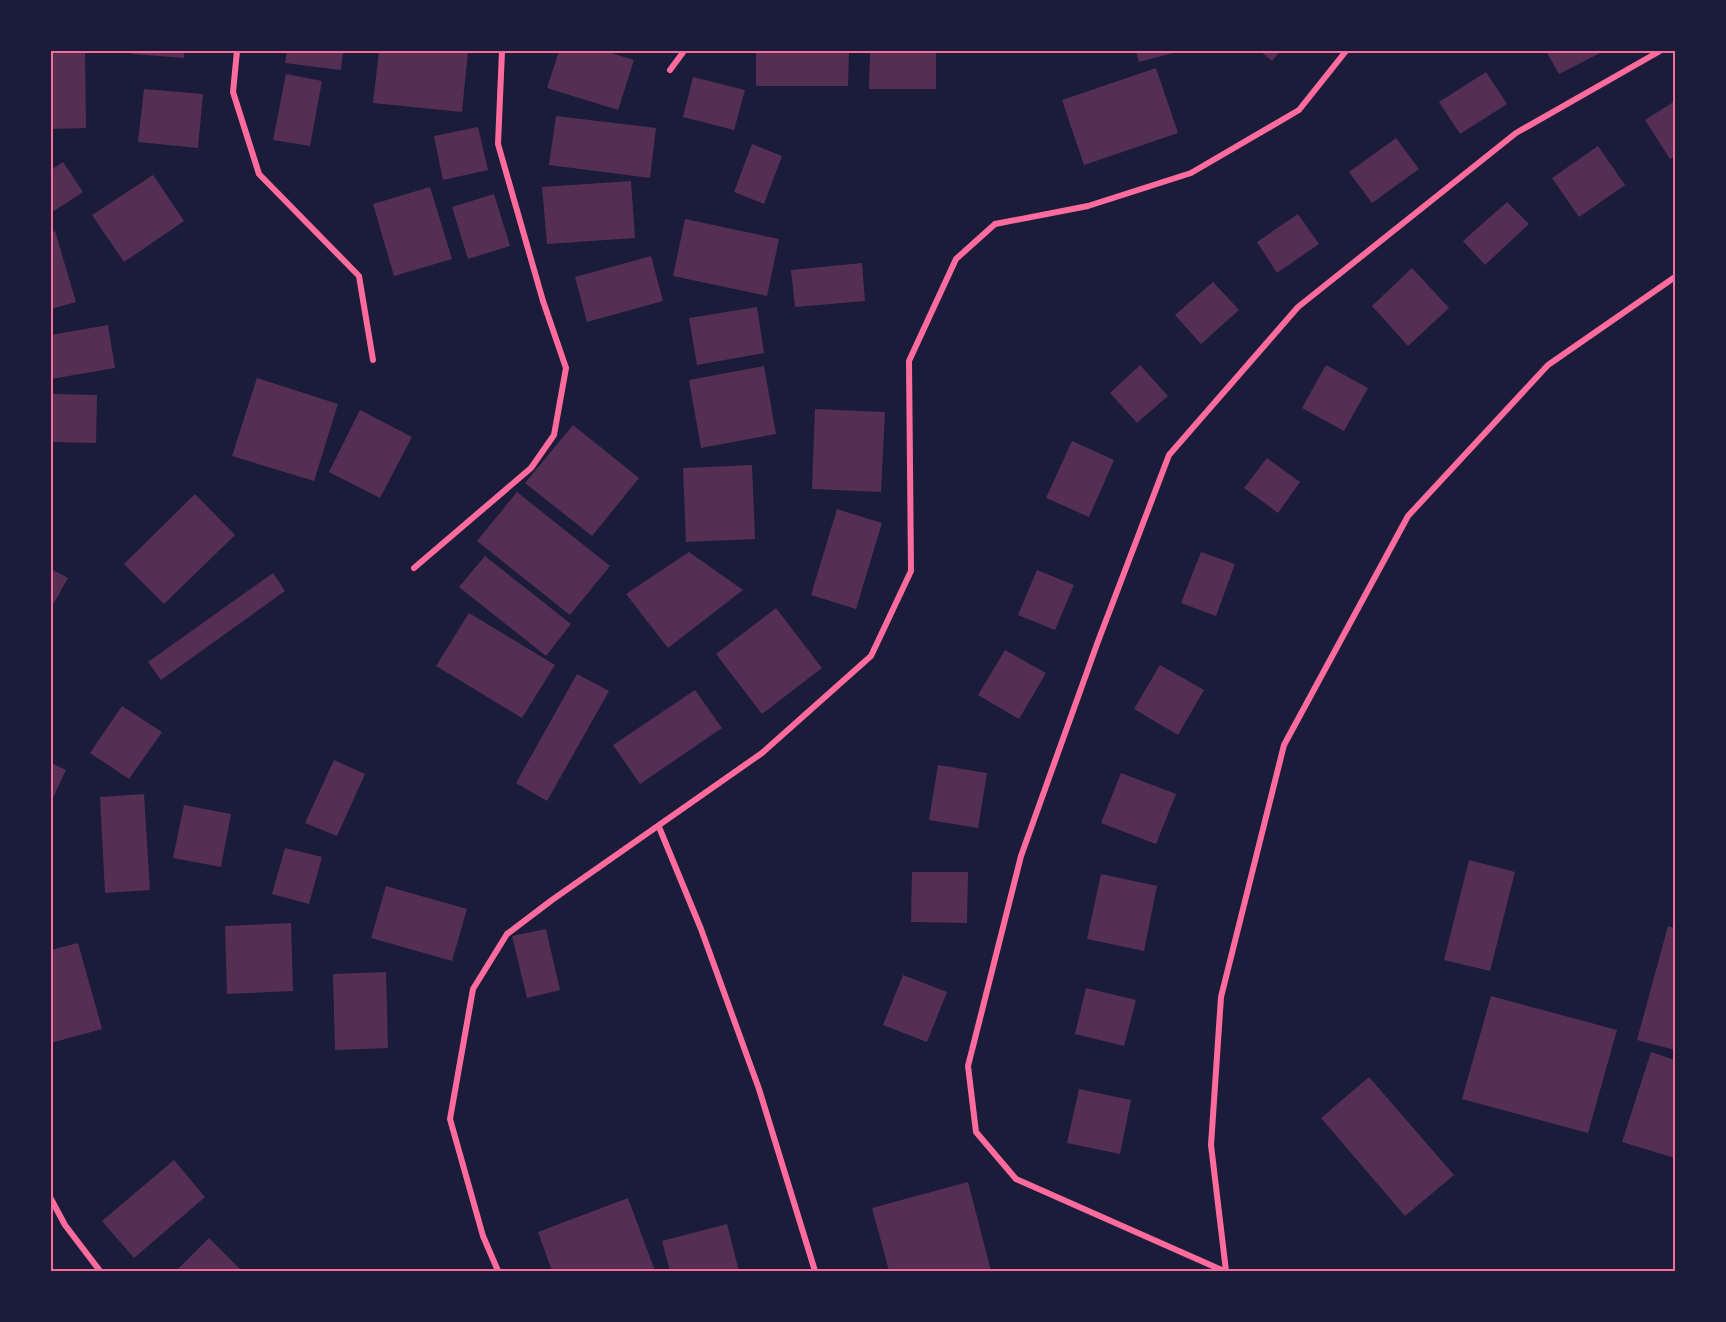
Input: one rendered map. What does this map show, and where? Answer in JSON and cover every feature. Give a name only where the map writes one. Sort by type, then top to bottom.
[{"type":"street","points":[[237,51],[233,92],[259,174],[359,276],[373,360]]},
{"type":"street","points":[[414,568],[531,468],[554,435],[566,368],[543,301],[498,144],[502,51]]},
{"type":"street","points":[[670,70],[684,51]]},
{"type":"street","points":[[498,1271],[483,1236],[450,1119],[473,989],[507,934],[762,753],[871,656],[911,571],[909,361],[956,259],[995,224],[1088,206],[1191,173],[1299,110],[1346,51]]},
{"type":"street","points":[[1225,1271],[1016,1179],[976,1132],[968,1066],[1021,856],[1097,644],[1169,455],[1298,307],[1516,133],[1660,51]]},
{"type":"street","points":[[1225,1271],[1211,1145],[1221,997],[1284,745],[1408,516],[1548,365],[1675,277]]},
{"type":"street","points":[[659,826],[759,1089],[815,1271]]},
{"type":"street","points":[[51,1199],[65,1225],[100,1271]]},
{"type":"building","points":[[51,51],[85,51],[86,128],[51,129]]},
{"type":"building","points":[[132,51],[184,51],[184,58],[132,54]]},
{"type":"building","points":[[287,51],[343,51],[341,70],[285,63]]},
{"type":"building","points":[[379,51],[468,51],[462,112],[373,103]]},
{"type":"building","points":[[559,51],[605,51],[634,60],[618,110],[547,88]]},
{"type":"building","points":[[756,51],[849,51],[848,86],[756,86]]},
{"type":"building","points":[[1136,51],[1177,51],[1177,52],[1139,62]]},
{"type":"building","points":[[1260,51],[1280,51],[1272,61]]},
{"type":"building","points":[[1546,51],[1604,51],[1559,74]]},
{"type":"building","points":[[870,52],[936,52],[936,89],[869,89]]},
{"type":"building","points":[[1156,68],[1178,133],[1084,165],[1062,100]]},
{"type":"building","points":[[1486,72],[1507,104],[1460,134],[1439,102]]},
{"type":"building","points":[[286,74],[322,81],[310,146],[273,140]]},
{"type":"building","points":[[693,77],[745,90],[734,130],[683,117]]},
{"type":"building","points":[[144,89],[203,94],[198,148],[138,142]]},
{"type":"building","points":[[1675,101],[1675,156],[1670,159],[1645,120]]},
{"type":"building","points":[[556,116],[656,128],[650,178],[549,165]]},
{"type":"building","points":[[478,127],[488,170],[443,180],[434,136]]},
{"type":"building","points":[[1396,138],[1419,169],[1372,203],[1349,172]]},
{"type":"building","points":[[752,144],[782,156],[764,204],[734,192]]},
{"type":"building","points":[[1598,146],[1625,185],[1579,217],[1552,178]]},
{"type":"building","points":[[63,162],[83,192],[54,211],[51,207],[51,170]]},
{"type":"building","points":[[153,175],[184,221],[124,262],[92,215]]},
{"type":"building","points":[[631,181],[635,238],[547,244],[542,187]]},
{"type":"building","points":[[430,187],[452,259],[394,276],[373,204]]},
{"type":"building","points":[[494,194],[510,246],[468,259],[452,207]]},
{"type":"building","points":[[1507,202],[1529,224],[1485,265],[1463,241]]},
{"type":"building","points":[[1298,214],[1319,244],[1277,273],[1257,242]]},
{"type":"building","points":[[685,219],[779,239],[767,296],[673,276]]},
{"type":"building","points":[[55,231],[76,302],[51,309],[51,233]]},
{"type":"building","points":[[651,256],[663,301],[587,322],[575,277]]},
{"type":"building","points":[[862,263],[865,301],[795,307],[791,270]]},
{"type":"building","points":[[1412,268],[1449,308],[1408,346],[1372,306]]},
{"type":"building","points":[[1213,282],[1239,310],[1201,344],[1175,315]]},
{"type":"building","points":[[757,307],[764,353],[697,365],[689,318]]},
{"type":"building","points":[[108,325],[115,368],[51,379],[51,335]]},
{"type":"building","points":[[1140,365],[1168,396],[1137,423],[1110,393]]},
{"type":"building","points":[[1326,365],[1368,388],[1344,431],[1302,408]]},
{"type":"building","points":[[764,366],[776,434],[701,448],[689,380]]},
{"type":"building","points":[[257,378],[338,404],[314,481],[232,456]]},
{"type":"building","points":[[51,394],[97,395],[96,443],[51,442]]},
{"type":"building","points":[[815,409],[885,412],[881,492],[812,489]]},
{"type":"building","points":[[360,410],[412,437],[380,498],[329,472]]},
{"type":"building","points":[[573,425],[639,478],[592,536],[525,483]]},
{"type":"building","points":[[1072,441],[1114,460],[1089,517],[1046,498]]},
{"type":"building","points":[[1267,458],[1300,482],[1278,513],[1244,488]]},
{"type":"building","points":[[752,465],[755,539],[686,542],[683,468]]},
{"type":"building","points":[[517,492],[610,566],[570,615],[477,541]]},
{"type":"building","points":[[195,494],[235,535],[164,604],[124,564]]},
{"type":"building","points":[[837,509],[882,523],[856,609],[811,595]]},
{"type":"building","points":[[689,552],[743,590],[668,648],[626,594]]},
{"type":"building","points":[[1201,552],[1235,564],[1216,616],[1181,603]]},
{"type":"building","points":[[485,556],[571,624],[546,656],[459,587]]},
{"type":"building","points":[[51,569],[68,578],[51,608]]},
{"type":"building","points":[[1037,570],[1074,585],[1055,630],[1018,615]]},
{"type":"building","points":[[273,573],[285,591],[161,680],[148,662]]},
{"type":"building","points":[[776,608],[822,668],[762,714],[716,654]]},
{"type":"building","points":[[469,613],[555,665],[522,718],[436,666]]},
{"type":"building","points":[[1005,650],[1046,673],[1019,719],[978,695]]},
{"type":"building","points":[[1160,665],[1204,690],[1178,735],[1134,709]]},
{"type":"building","points":[[577,674],[609,691],[547,801],[516,783]]},
{"type":"building","points":[[695,690],[722,728],[640,784],[613,745]]},
{"type":"building","points":[[122,706],[162,732],[129,779],[90,753]]},
{"type":"building","points":[[334,760],[365,774],[337,836],[305,823]]},
{"type":"building","points":[[51,763],[66,770],[51,802]]},
{"type":"building","points":[[938,765],[987,773],[978,828],[929,820]]},
{"type":"building","points":[[1121,773],[1176,794],[1156,844],[1101,823]]},
{"type":"building","points":[[144,794],[150,890],[105,893],[100,797]]},
{"type":"building","points":[[184,805],[231,814],[221,867],[173,858]]},
{"type":"building","points":[[285,848],[322,857],[309,904],[272,894]]},
{"type":"building","points":[[1469,860],[1515,872],[1490,971],[1444,960]]},
{"type":"building","points":[[912,872],[968,872],[967,923],[911,922]]},
{"type":"building","points":[[1101,874],[1157,886],[1144,951],[1087,939]]},
{"type":"building","points":[[386,886],[467,909],[452,961],[371,938]]},
{"type":"building","points":[[291,923],[293,991],[227,994],[225,926]]},
{"type":"building","points":[[1668,926],[1675,928],[1675,1050],[1637,1040]]},
{"type":"building","points":[[546,929],[560,990],[527,998],[512,936]]},
{"type":"building","points":[[78,943],[102,1029],[51,1043],[51,950]]},
{"type":"building","points":[[386,972],[388,1048],[335,1050],[333,974]]},
{"type":"building","points":[[903,975],[947,992],[927,1042],[883,1025]]},
{"type":"building","points":[[1086,988],[1136,1000],[1124,1046],[1075,1034]]},
{"type":"building","points":[[1491,996],[1617,1030],[1588,1133],[1462,1099]]},
{"type":"building","points":[[1651,1052],[1675,1060],[1675,1158],[1622,1142]]},
{"type":"building","points":[[1369,1077],[1454,1175],[1405,1216],[1321,1118]]},
{"type":"building","points":[[1079,1089],[1131,1100],[1120,1154],[1067,1143]]},
{"type":"building","points":[[174,1160],[205,1197],[134,1258],[102,1221]]},
{"type":"building","points":[[968,1182],[991,1271],[889,1271],[872,1208]]},
{"type":"building","points":[[628,1198],[655,1271],[552,1271],[538,1232]]},
{"type":"building","points":[[727,1224],[739,1271],[670,1271],[662,1241]]},
{"type":"building","points":[[209,1238],[242,1271],[176,1271]]}]
